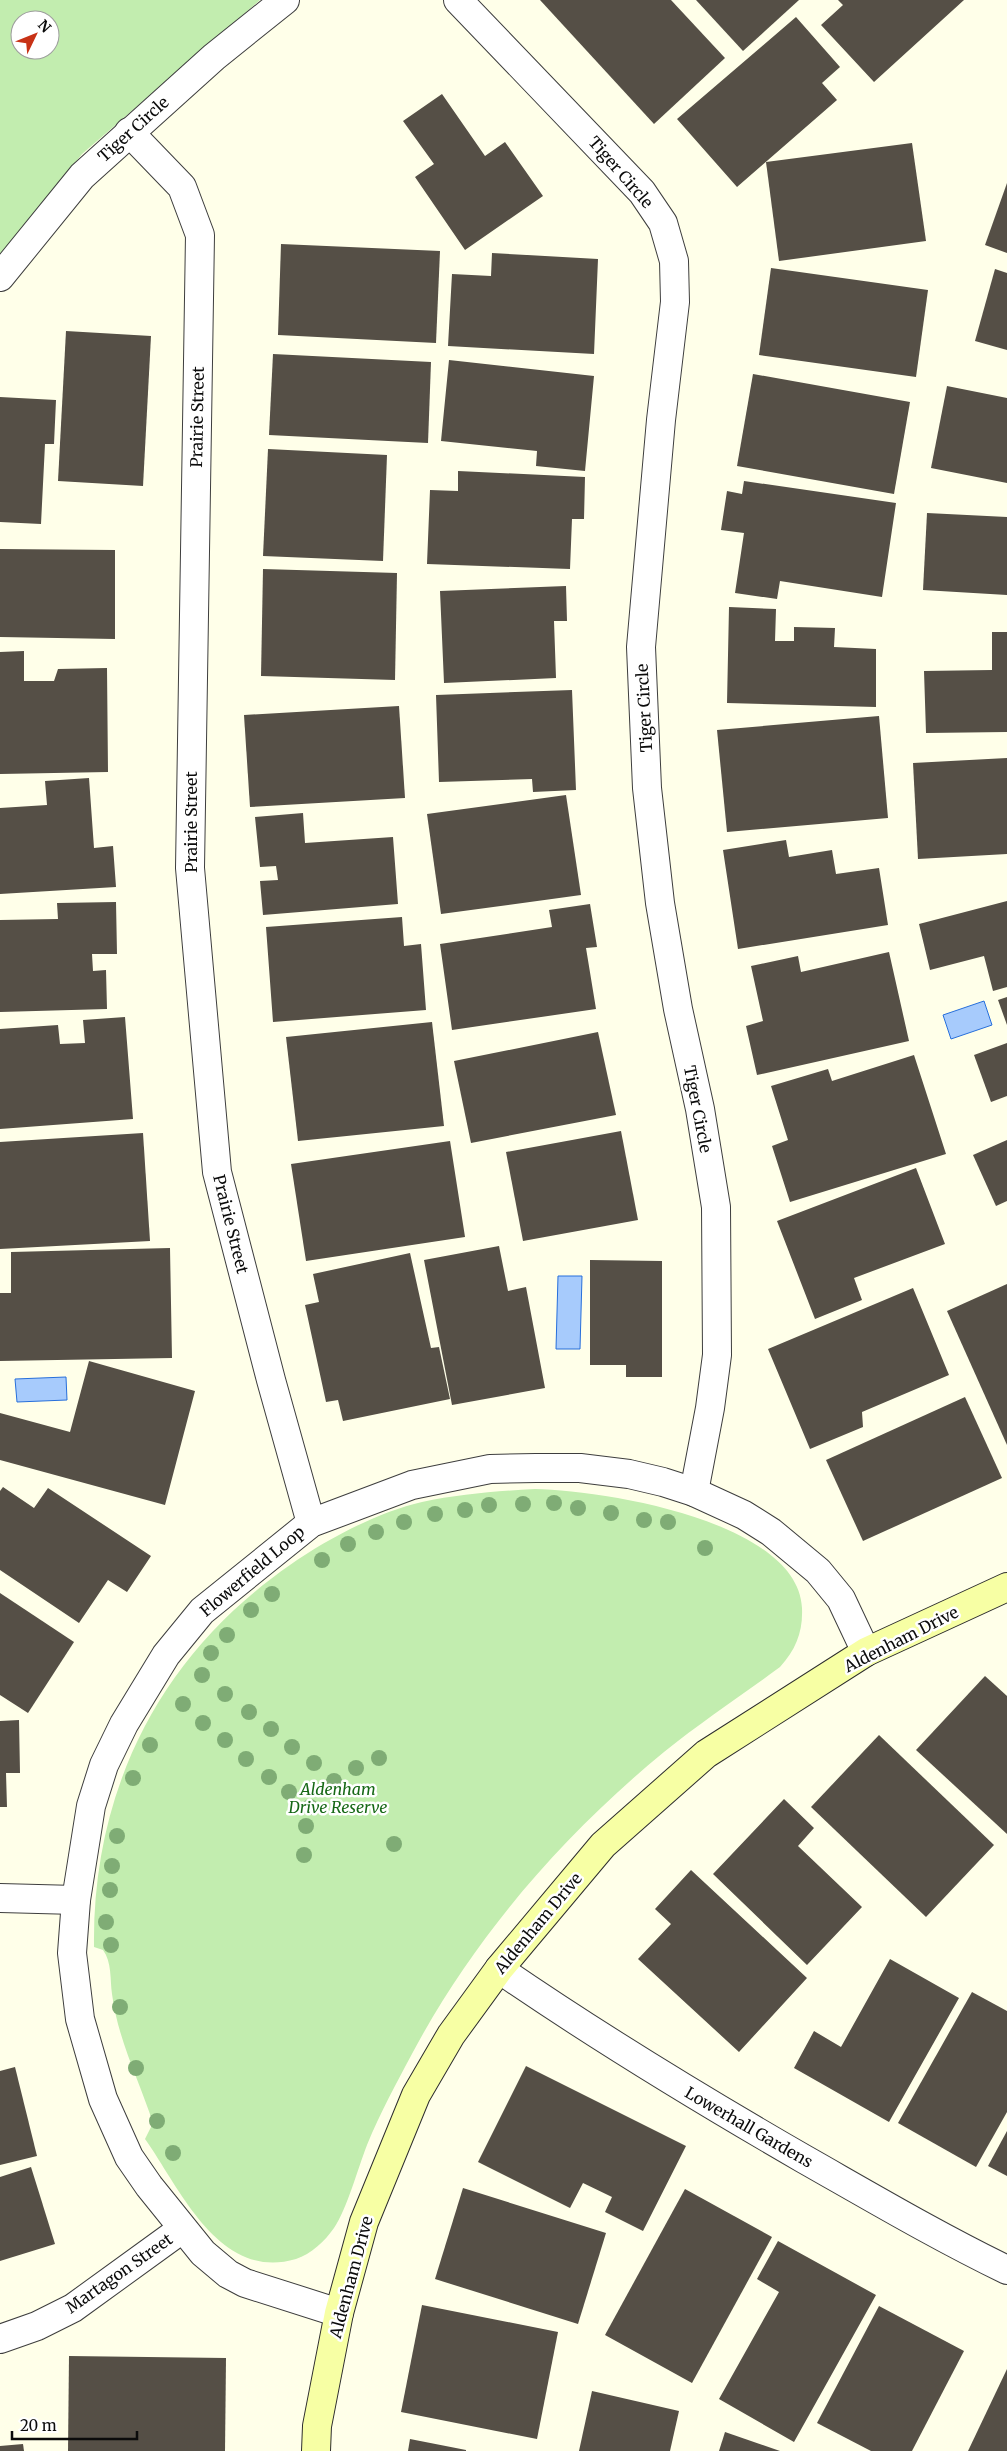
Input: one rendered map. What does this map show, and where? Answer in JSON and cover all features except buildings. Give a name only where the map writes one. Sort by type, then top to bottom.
[{"type":"street","name":"Tiger Circle","points":[[0,277],[82,176],[214,57],[285,0]]},
{"type":"street","name":"Tiger Circle","points":[[459,0],[642,192],[663,223],[674,261],[675,302],[661,420],[641,647],[647,788],[660,903],[678,1010],[700,1109],[716,1207],[717,1356],[710,1408],[694,1492]]},
{"type":"street","name":"Prairie Street","points":[[129,132],[182,187],[200,235],[190,868],[217,1172],[310,1523]]},
{"type":"street","name":"Flowerfield Loop","points":[[339,2312],[236,2279],[203,2253],[182,2229],[129,2157],[103,2099],[80,2019],[72,1953],[76,1900],[91,1806],[104,1765],[124,1724],[162,1663],[202,1611],[310,1523],[412,1484],[490,1469],[580,1468],[629,1474],[694,1492],[744,1515],[796,1550],[818,1571],[840,1599],[866,1652]]},
{"type":"street","name":"Aldenham Drive","points":[[316,2451],[317,2426],[339,2312],[364,2222],[416,2096],[451,2035],[498,1969],[603,1845],[706,1754],[866,1652],[1007,1587]]},
{"type":"street","points":[[0,1898],[76,1900]]},
{"type":"street","name":"Lowerhall Gardens","points":[[498,1969],[564,2014],[677,2085],[944,2239],[1007,2270]]},
{"type":"street","name":"Martagon Street","points":[[0,2339],[37,2326],[73,2308],[182,2229]]},
{"type":"green space","points":[[0,0],[260,0],[82,154],[0,257]]},
{"type":"green space","name":"Aldenham Drive Reserve","points":[[535,1489],[604,1496],[648,1504],[692,1516],[733,1532],[768,1553],[792,1578],[802,1608],[800,1632],[797,1640],[790,1654],[780,1667],[664,1752],[591,1818],[524,1890],[493,1928],[437,2009],[413,2052],[372,2133],[339,2220],[326,2238],[302,2257],[296,2259],[269,2262],[245,2257],[224,2244],[205,2226],[188,2205],[145,2139],[153,2123],[119,2028],[108,1960],[103,1950],[94,1947],[97,1889],[106,1834],[121,1781],[142,1731],[170,1684],[204,1641],[244,1601],[290,1565],[353,1528],[388,1512],[436,1499]]},
{"type":"water","points":[[984,1001],[992,1025],[951,1039],[943,1015]]},
{"type":"water","points":[[558,1276],[582,1276],[580,1349],[556,1349]]},
{"type":"water","points":[[66,1377],[67,1400],[17,1402],[15,1379]]}]
